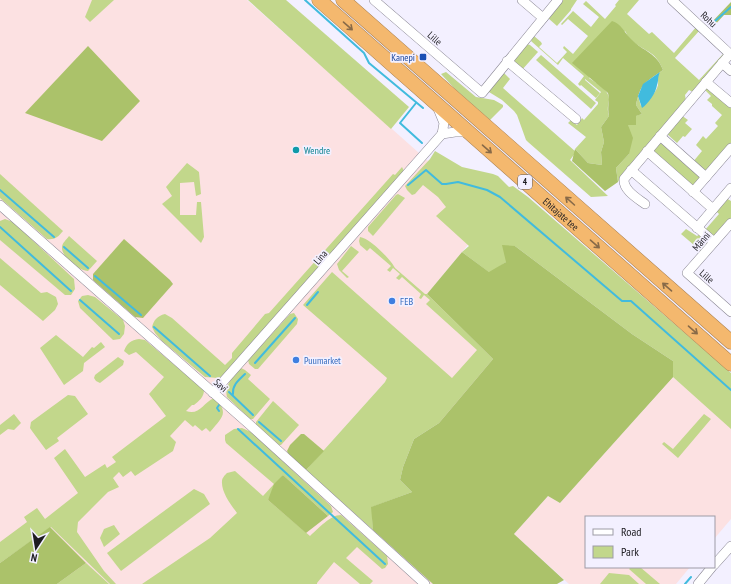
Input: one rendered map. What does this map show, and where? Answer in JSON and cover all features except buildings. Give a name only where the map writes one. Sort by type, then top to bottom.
[{"type":"highway","name":"Ehitajate tee","points":[[319,0],[731,364]]},
{"type":"highway","name":"Ehitajate tee","points":[[343,0],[731,342]]},
{"type":"street","name":"Lille","points":[[374,0],[482,93],[508,61]]},
{"type":"street","points":[[522,0],[543,18]]},
{"type":"street","points":[[558,0],[508,61],[576,119]]},
{"type":"street","name":"Rohu","points":[[672,0],[730,54]]},
{"type":"street","points":[[645,204],[628,190],[623,184],[624,179],[730,54]]},
{"type":"street","points":[[722,63],[731,71]]},
{"type":"street","points":[[706,82],[731,103]]},
{"type":"street","points":[[436,103],[444,123],[442,134],[468,132]]},
{"type":"street","name":"Lina","points":[[213,393],[442,134]]},
{"type":"street","points":[[660,136],[706,177]]},
{"type":"street","points":[[693,192],[731,148]]},
{"type":"street","points":[[647,151],[713,209]]},
{"type":"street","points":[[631,170],[714,242]]},
{"type":"street","points":[[697,228],[731,188]]},
{"type":"street","name":"Savi","points":[[0,205],[426,584]]},
{"type":"street","name":"Männi","points":[[687,273],[731,223]]},
{"type":"street","name":"Lille","points":[[687,273],[731,312]]},
{"type":"street","points":[[721,556],[731,540]]},
{"type":"street","points":[[715,564],[731,546]]},
{"type":"street","points":[[698,584],[711,568]]},
{"type":"shaded area","points":[[0,0],[247,0],[491,217],[427,294],[493,359],[439,423],[385,382],[306,470],[433,584],[57,584],[85,563],[50,527],[0,563]]},
{"type":"shaded area","points":[[673,377],[731,427],[731,519],[715,538],[715,516],[585,516],[585,568],[689,568],[676,584],[569,584],[514,534],[548,496],[560,503]]},
{"type":"green space","points":[[92,0],[114,0],[90,22],[85,17]]},
{"type":"green space","points":[[248,0],[286,0],[409,107],[391,129]]},
{"type":"green space","points":[[563,0],[577,0],[571,10],[557,26],[548,18]]},
{"type":"green space","points":[[619,0],[639,0],[627,14],[649,34],[652,32],[674,53],[697,26],[699,31],[675,58],[699,80],[723,54],[727,54],[693,92],[689,90],[685,95],[686,101],[640,157],[627,168],[618,182],[616,168],[629,154],[628,124],[636,125],[635,116],[642,114],[636,105],[638,96],[641,106],[651,97],[657,88],[658,75],[663,70],[657,58],[630,39],[625,31],[589,78],[602,87],[609,96],[609,116],[601,127],[604,142],[601,152],[602,165],[588,163],[575,149],[586,137],[568,123],[571,120],[577,125],[582,118],[584,120],[598,104],[595,100],[601,92],[585,79],[600,93],[596,98],[578,84],[584,76],[563,58],[558,65],[531,41],[534,36],[542,44],[539,47],[557,63],[567,52],[563,48],[564,46],[573,54],[588,36],[568,19],[562,25],[561,24],[573,11],[591,27],[599,17],[583,4],[586,1],[605,19]]},
{"type":"green space","points":[[731,2],[731,15],[724,15],[713,27],[709,25]]},
{"type":"green space","points":[[612,21],[620,26],[636,44],[653,56],[663,70],[642,87],[636,105],[642,114],[636,116],[636,125],[628,125],[633,138],[629,154],[616,168],[618,182],[605,191],[572,161],[575,149],[588,163],[602,165],[601,152],[604,142],[601,127],[609,116],[608,93],[572,63]]},
{"type":"green space","points":[[527,44],[538,52],[521,71],[513,60]]},
{"type":"green space","points":[[88,46],[140,101],[102,141],[25,113]]},
{"type":"green space","points":[[541,55],[596,103],[591,109],[536,60]]},
{"type":"green space","points":[[446,72],[476,97],[494,100],[503,105],[503,107],[490,120],[455,89],[441,74]]},
{"type":"green space","points":[[504,73],[510,79],[503,88],[576,152],[570,160],[608,196],[591,197],[526,140],[517,115],[514,111],[502,100],[489,92],[489,88]]},
{"type":"green space","points":[[706,86],[731,105],[731,145],[707,173],[692,163],[702,151],[696,145],[703,136],[706,139],[718,126],[715,123],[722,115],[707,100],[711,96],[704,89]]},
{"type":"green space","points":[[681,115],[688,120],[685,123],[692,129],[677,143],[667,134]]},
{"type":"green space","points":[[662,143],[701,177],[693,188],[653,153],[653,149],[658,144]]},
{"type":"green space","points":[[435,151],[462,167],[498,176],[509,187],[513,186],[528,197],[731,373],[731,429],[673,377],[643,410],[546,327],[673,376],[673,361],[632,334],[515,246],[506,262],[490,273],[462,252],[469,246],[436,216],[446,207],[438,197],[423,185],[415,194],[412,195],[405,186],[430,159]]},
{"type":"green space","points":[[187,163],[199,172],[201,194],[196,196],[194,182],[180,183],[180,215],[196,215],[197,202],[201,202],[204,237],[201,243],[162,204],[172,196],[166,187]]},
{"type":"green space","points":[[402,167],[404,171],[225,375],[218,378],[205,377],[162,341],[155,333],[152,327],[154,322],[158,317],[165,314],[172,318],[225,365],[232,358],[232,353],[265,314],[269,313],[393,174],[395,175]]},
{"type":"green space","points":[[0,174],[63,231],[60,235],[56,238],[47,239],[0,198]]},
{"type":"green space","points":[[398,194],[405,198],[373,236],[368,231],[368,227]]},
{"type":"green space","points":[[726,198],[731,201],[731,219],[716,235],[713,236],[705,230],[719,214],[715,210]]},
{"type":"green space","points":[[5,219],[13,222],[74,279],[75,289],[71,295],[65,295],[0,240],[0,221]]},
{"type":"green space","points":[[686,229],[697,236],[700,234],[708,243],[701,251],[681,234]]},
{"type":"green space","points":[[69,236],[97,261],[88,271],[80,269],[71,263],[64,255],[62,246]]},
{"type":"green space","points":[[360,237],[369,241],[380,250],[395,268],[425,294],[427,294],[493,359],[439,423],[414,439],[403,467],[400,480],[412,492],[372,507],[373,530],[306,470],[387,378],[303,305],[332,272],[452,378],[477,350],[426,304],[430,300],[424,295],[421,299],[419,298],[421,294],[402,277],[399,280],[396,278],[400,274],[393,268],[390,272],[387,270],[391,266],[370,248],[367,251],[360,245]]},
{"type":"green space","points":[[124,239],[173,284],[143,318],[135,317],[93,280],[93,274]]},
{"type":"green space","points":[[502,245],[515,246],[632,334],[673,361],[673,377],[560,503],[548,496],[514,534],[564,580],[557,584],[433,584],[373,530],[371,507],[412,492],[400,480],[403,467],[414,439],[439,423],[493,359],[427,294],[462,252],[489,272],[506,262]]},
{"type":"green space","points":[[351,246],[359,252],[342,271],[349,277],[347,278],[339,270],[337,264]]},
{"type":"green space","points":[[0,258],[41,293],[47,292],[56,297],[58,304],[55,310],[43,321],[0,285]]},
{"type":"green space","points":[[88,295],[95,297],[123,320],[125,326],[124,334],[120,339],[113,340],[80,308],[78,301],[82,296]]},
{"type":"green space","points":[[294,313],[298,319],[297,324],[258,369],[255,369],[249,364],[248,360],[290,314]]},
{"type":"green space","points":[[56,335],[83,357],[92,347],[94,348],[101,342],[105,347],[84,363],[83,371],[64,385],[40,348]]},
{"type":"green space","points":[[139,339],[145,340],[204,390],[201,399],[186,411],[194,412],[214,398],[219,403],[223,411],[221,419],[210,432],[206,428],[202,431],[195,425],[193,427],[185,420],[170,436],[176,442],[173,451],[135,476],[131,471],[123,477],[119,472],[113,478],[119,487],[108,492],[78,522],[77,532],[104,571],[116,584],[110,584],[51,527],[0,563],[0,542],[27,522],[24,517],[37,508],[45,519],[78,493],[54,458],[65,449],[85,477],[105,464],[107,468],[116,462],[112,457],[166,416],[149,394],[164,377],[136,352],[129,355],[124,351],[130,342]]},
{"type":"green space","points":[[118,357],[124,361],[123,365],[100,383],[96,381],[94,378],[95,375]]},
{"type":"green space","points":[[241,368],[251,375],[248,379],[270,399],[253,419],[250,419],[227,397],[226,393],[232,378]]},
{"type":"green space","points":[[68,395],[75,396],[88,414],[57,438],[59,441],[46,450],[30,428],[31,422]]},
{"type":"green space","points":[[273,401],[299,425],[281,445],[279,445],[256,425],[256,422]]},
{"type":"green space","points":[[14,414],[21,423],[14,430],[8,429],[0,435],[0,425]]},
{"type":"green space","points":[[704,414],[711,419],[678,458],[662,444],[664,442],[673,449]]},
{"type":"green space","points":[[242,428],[251,432],[331,506],[333,512],[328,516],[283,475],[268,500],[310,536],[328,520],[341,515],[387,556],[388,564],[382,569],[357,547],[346,558],[373,581],[370,584],[360,584],[334,562],[317,584],[142,584],[210,538],[237,513],[223,490],[222,480],[227,473],[235,471],[263,496],[274,484],[226,443],[225,435],[234,429]]},
{"type":"green space","points":[[301,434],[304,434],[324,451],[306,470],[289,455],[287,451],[290,445]]},
{"type":"green space","points":[[283,475],[328,516],[306,533],[268,500],[274,484]]},
{"type":"green space","points":[[194,489],[204,494],[210,504],[121,571],[107,553]]},
{"type":"green space","points":[[114,525],[120,534],[104,547],[100,538],[104,529]]},
{"type":"green space","points":[[50,527],[86,563],[57,584],[0,584],[0,563]]},
{"type":"green space","points":[[86,563],[109,584],[57,584]]},
{"type":"green space","points":[[641,568],[660,584],[646,584],[629,569]]},
{"type":"green space","points":[[609,573],[629,575],[639,584],[600,584]]},
{"type":"water","points":[[660,72],[658,83],[653,95],[642,108],[638,96],[643,84]]},
{"type":"waterway","points":[[305,0],[364,53],[369,63],[423,108]]},
{"type":"waterway","points":[[715,21],[731,7]]},
{"type":"waterway","points":[[416,103],[400,123],[422,143]]},
{"type":"waterway","points":[[408,185],[426,170],[442,184],[458,182],[487,190],[500,197],[622,301],[631,301],[731,390]]},
{"type":"waterway","points":[[0,190],[54,237]]},
{"type":"waterway","points":[[0,227],[71,291]]},
{"type":"waterway","points":[[64,247],[88,268]]},
{"type":"waterway","points":[[95,276],[141,315]]},
{"type":"waterway","points":[[307,305],[318,292]]},
{"type":"waterway","points":[[80,300],[119,334]]},
{"type":"waterway","points":[[255,363],[295,318]]},
{"type":"waterway","points":[[154,327],[210,376]]},
{"type":"waterway","points":[[233,394],[235,385],[245,374]]},
{"type":"waterway","points":[[229,392],[253,415]]},
{"type":"waterway","points":[[219,405],[217,408],[219,411]]},
{"type":"waterway","points":[[259,422],[281,441]]},
{"type":"waterway","points":[[238,429],[385,564]]},
{"type":"waterway","points":[[685,584],[691,577]]},
{"type":"place","name":"Kanepi","points":[[423,57]]},
{"type":"place","name":"Wendre","points":[[296,150]]},
{"type":"place","name":"FEB","points":[[392,301]]},
{"type":"place","name":"Puumarket","points":[[296,360]]}]
